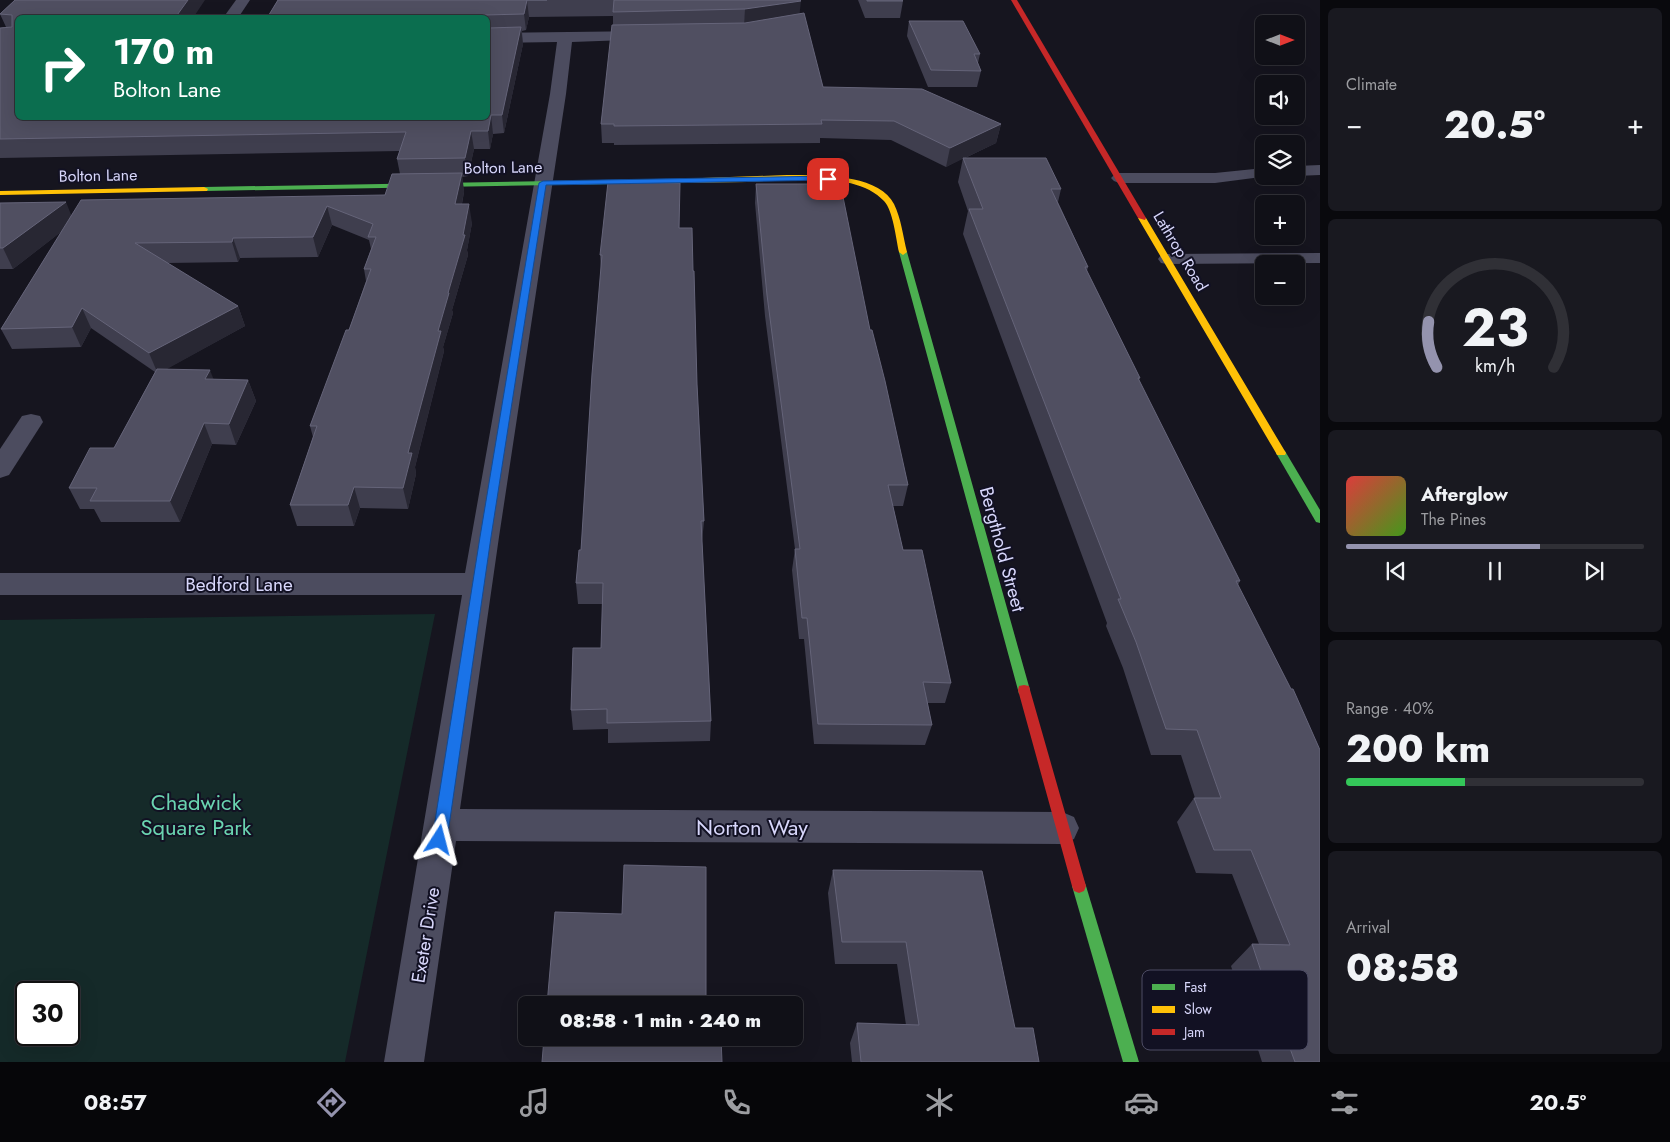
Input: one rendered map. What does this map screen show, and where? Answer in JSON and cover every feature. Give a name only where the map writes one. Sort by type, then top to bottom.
[{"type":"street","points":[[232,15],[243,0]]},
{"type":"street","name":"Lathrop Road","points":[[1014,0],[1320,519]]},
{"type":"street","points":[[490,38],[664,35]]},
{"type":"street","name":"Exeter Drive","points":[[404,1062],[478,584],[558,94],[565,38]]},
{"type":"street","name":"Bolton Lane","points":[[0,193],[812,178],[844,179],[857,182],[879,192],[889,201],[910,279]]},
{"type":"street","name":"Bergthold Street","points":[[910,279],[1062,828],[1132,1062]]},
{"type":"street","points":[[0,469],[31,422]]},
{"type":"street","name":"Bedford Lane","points":[[0,584],[478,584]]},
{"type":"street","name":"Norton Way","points":[[442,825],[1062,828]]},
{"type":"lane","points":[[1305,171],[1320,170]]},
{"type":"lane","points":[[1119,178],[1215,178],[1255,174]]},
{"type":"lane","points":[[1167,259],[1320,258]]},
{"type":"green space","name":"Chadwick Square Park","points":[[435,614],[345,1062],[0,1062],[0,620]]},
{"type":"building","points":[[15,0],[188,0],[177,15],[15,15],[15,120],[490,120],[490,28],[521,27],[502,115],[491,115],[488,131],[471,131],[465,158],[397,159],[406,132],[0,139],[0,28],[12,27],[12,15],[0,14]]},
{"type":"building","points":[[278,0],[527,0],[524,14],[269,15]]},
{"type":"building","points":[[614,0],[801,1],[745,9],[613,12]]},
{"type":"building","points":[[902,0],[903,1],[867,1]]},
{"type":"building","points":[[804,13],[823,87],[922,89],[1001,124],[950,148],[894,121],[821,120],[822,124],[614,126],[614,124],[601,124],[612,25],[745,23]]},
{"type":"building","points":[[909,21],[963,21],[980,54],[974,54],[981,71],[931,70]]},
{"type":"building","points":[[963,158],[1046,158],[1061,189],[1051,189],[1088,267],[1085,267],[1140,378],[1138,378],[1240,581],[1236,581],[1291,689],[1293,689],[1320,750],[1320,1062],[1295,1062],[1291,1050],[1308,1050],[1308,970],[1261,970],[1252,944],[1290,945],[1251,850],[1214,850],[1194,798],[1221,798],[1197,730],[1166,729],[1136,642],[1118,599],[1121,599],[969,209],[983,209]]},
{"type":"building","points":[[462,173],[455,204],[469,204],[463,235],[465,235],[438,331],[441,331],[408,453],[412,453],[403,488],[354,487],[348,505],[290,505],[317,426],[310,426],[346,330],[349,330],[371,269],[364,269],[376,237],[368,237],[373,224],[327,206],[313,237],[233,238],[232,242],[135,243],[238,306],[149,353],[82,308],[72,327],[1,329],[81,200],[385,195],[392,174]]},
{"type":"building","points":[[608,182],[680,183],[679,228],[692,228],[704,521],[701,521],[711,721],[607,723],[607,709],[571,710],[573,648],[601,648],[603,583],[576,583],[579,550],[581,550],[592,374],[602,255],[600,255]]},
{"type":"building","points":[[756,184],[826,184],[828,197],[843,197],[870,330],[872,330],[885,381],[908,485],[888,485],[903,550],[922,550],[951,683],[923,682],[932,725],[818,724],[807,618],[802,618],[795,549],[800,549],[767,295]]},
{"type":"building","points":[[66,202],[3,248],[0,248],[0,203]]},
{"type":"building","points":[[157,369],[210,370],[205,379],[248,380],[229,424],[204,423],[170,501],[90,501],[97,488],[69,488],[90,448],[114,448]]},
{"type":"building","points":[[624,865],[706,867],[706,996],[548,996],[555,912],[622,914]]},
{"type":"building","points":[[833,870],[982,871],[1015,1028],[1033,1028],[1039,1062],[861,1062],[857,1023],[919,1025],[906,942],[842,942]]},
{"type":"building","points":[[543,1046],[721,1046],[722,1062],[542,1062]]},
{"type":"traffic: fast","points":[[204,189],[675,181]]},
{"type":"traffic: fast","points":[[903,252],[1024,690]]},
{"type":"traffic: fast","points":[[1281,453],[1320,519]]},
{"type":"traffic: fast","points":[[1079,886],[1131,1062]]},
{"type":"traffic: slow","points":[[675,181],[806,177],[845,180],[862,184],[877,190],[888,200],[895,217],[903,252]]},
{"type":"traffic: slow","points":[[0,193],[204,189]]},
{"type":"traffic: slow","points":[[1142,218],[1281,453]]},
{"type":"traffic: jam","points":[[1014,0],[1142,218]]},
{"type":"traffic: jam","points":[[1024,690],[1079,886]]},
{"type":"route","points":[[439,840],[485,537],[543,183],[828,179]]}]
